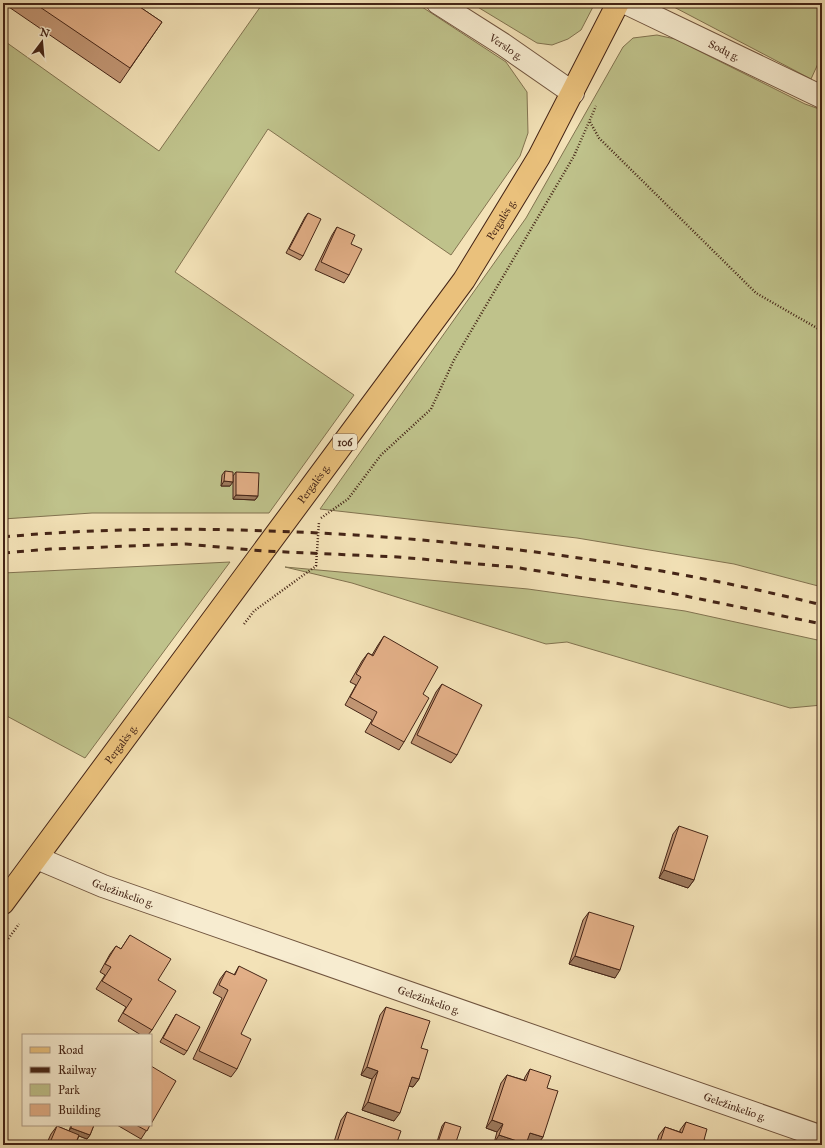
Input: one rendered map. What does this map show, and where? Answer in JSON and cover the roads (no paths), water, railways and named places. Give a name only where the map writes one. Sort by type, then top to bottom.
[{"type":"main road","name":"Pergalės g.","points":[[3,903],[464,280],[539,157],[574,93],[618,3]]},
{"type":"street","name":"Verslo g.","points":[[438,3],[504,45],[574,93]]},
{"type":"street","name":"Sodų g.","points":[[626,3],[822,97]]},
{"type":"street","name":"Geležinkelio g.","points":[[37,858],[103,886],[822,1137]]},
{"type":"railway","points":[[3,537],[47,533],[179,529],[267,531],[414,539],[531,552],[648,569],[707,579],[822,605]]},
{"type":"railway","points":[[3,553],[50,549],[186,544],[264,551],[398,557],[513,567],[646,588],[822,624]]}]
